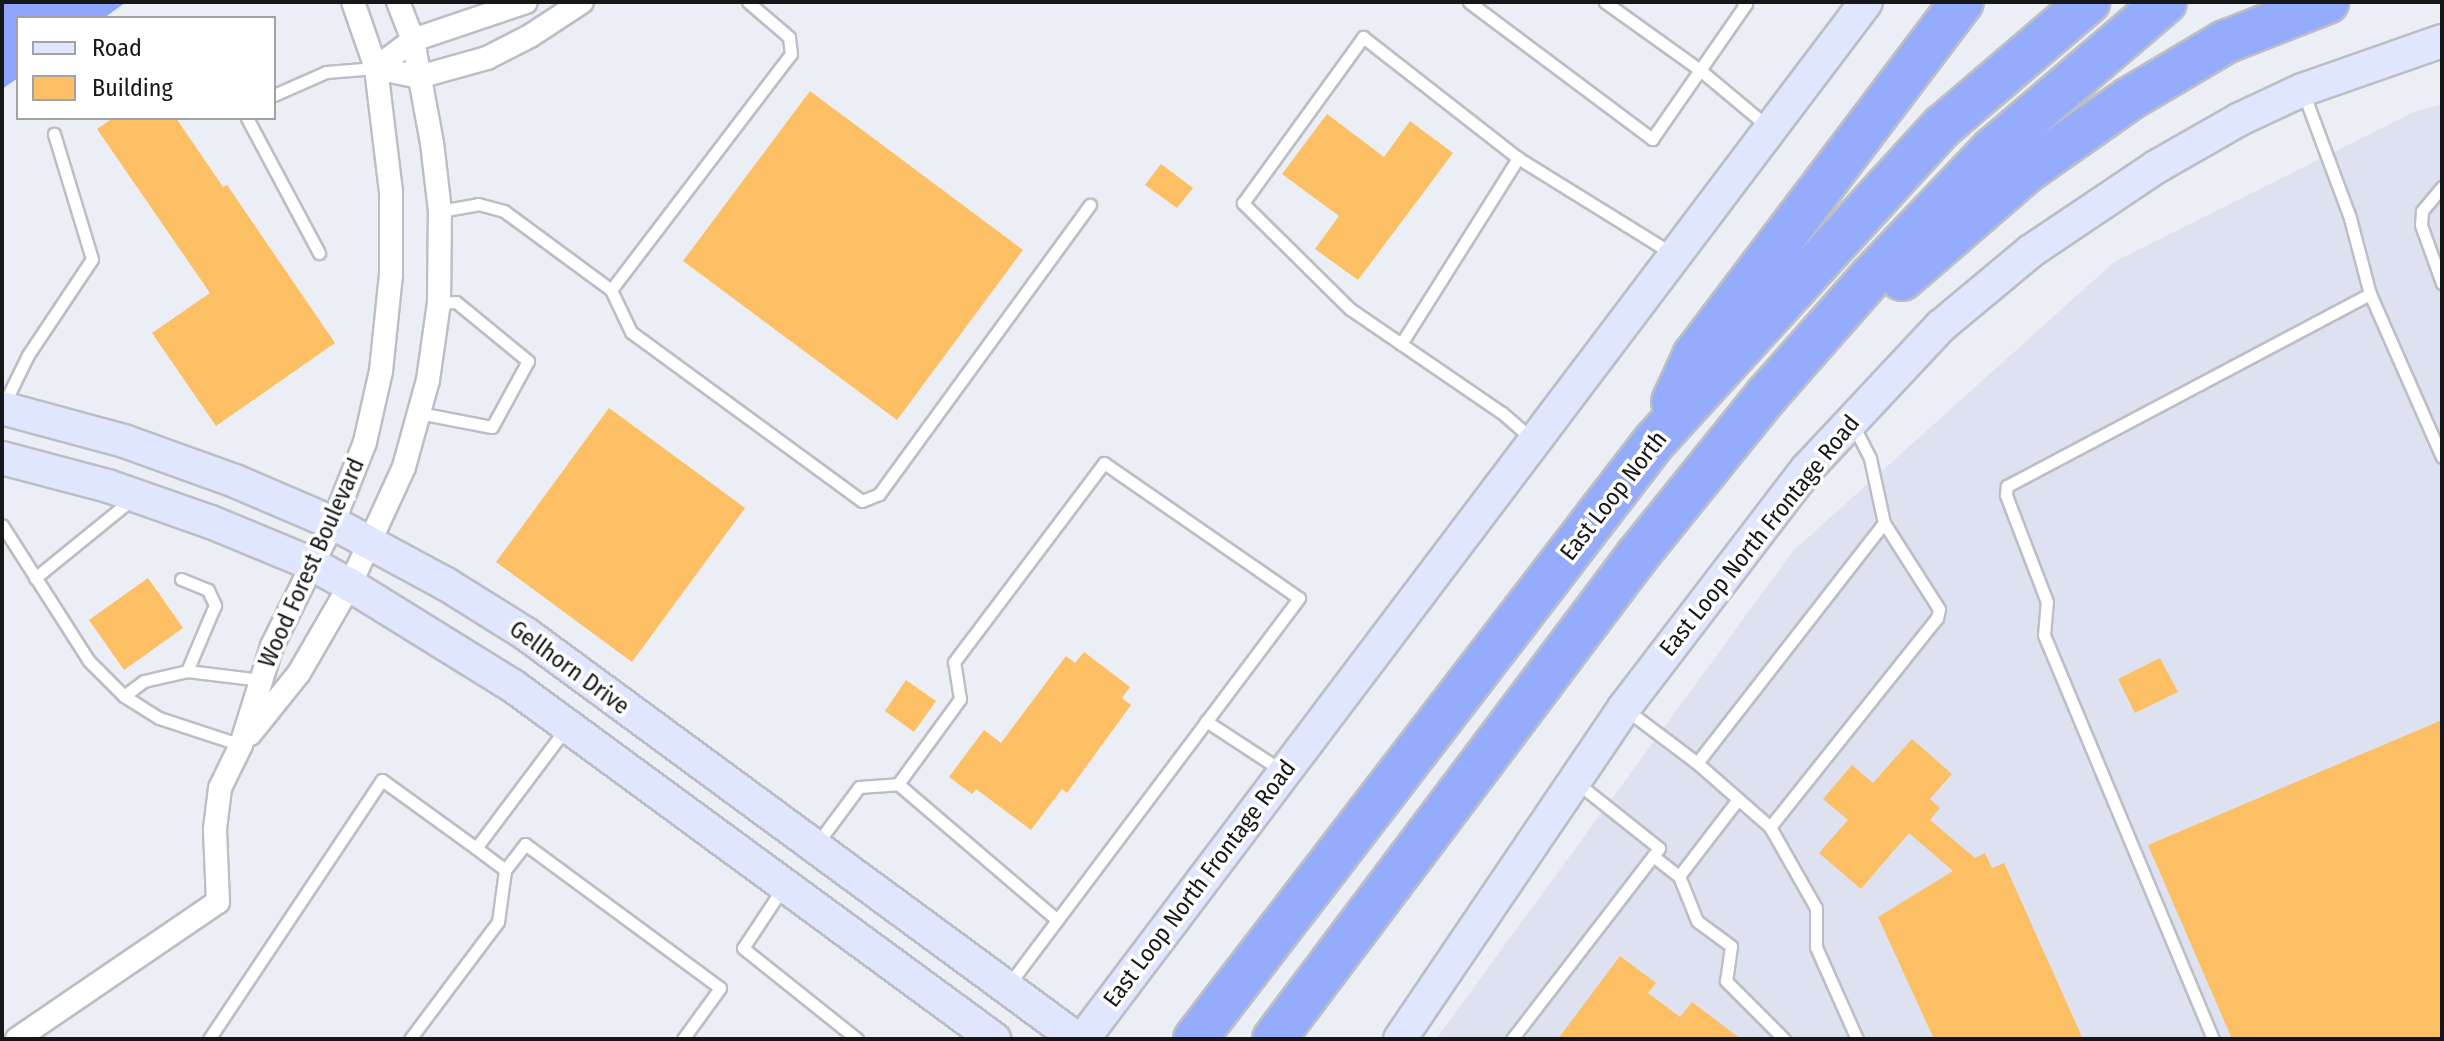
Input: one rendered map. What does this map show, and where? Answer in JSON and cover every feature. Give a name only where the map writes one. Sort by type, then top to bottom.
[{"type":"highway","points":[[1654,442],[1694,356],[1962,2]]},
{"type":"highway","name":"East Loop North","points":[[1197,1037],[1654,442],[1943,126],[2088,2]]},
{"type":"highway","points":[[1274,1039],[1637,556],[1767,395],[1870,278],[1993,149],[2112,43],[2165,2]]},
{"type":"highway","points":[[1767,395],[2028,170],[2129,99],[2225,42],[2327,2]]},
{"type":"main road","name":"East Loop North Frontage Road","points":[[1083,1039],[1866,2]]},
{"type":"main road","name":"East Loop North Frontage Road","points":[[1400,1039],[1624,708],[1807,469],[1941,326],[2031,251],[2156,167],[2240,119],[2302,90],[2442,41]]},
{"type":"main road","name":"Gellhorn Drive","points":[[6,409],[124,441],[235,481],[369,541],[526,634],[1077,1039]]},
{"type":"main road","points":[[6,409],[6,458]]},
{"type":"main road","name":"Gellhorn Drive","points":[[6,458],[136,496],[310,563],[350,585],[428,631],[567,726],[994,1039]]},
{"type":"main road","points":[[567,726],[598,687]]},
{"type":"main road","points":[[784,885],[814,846]]},
{"type":"street","name":"Wood Forest Boulevard","points":[[17,1039],[218,902],[215,829],[220,788],[241,745],[272,646],[310,563],[333,523],[365,442],[381,371],[391,275],[391,192],[376,68],[353,2]]},
{"type":"street","name":"Wood Forest Boulevard","points":[[241,745],[299,673],[350,585],[404,467],[428,380],[439,303],[440,211],[413,40],[398,2]]},
{"type":"street","points":[[376,68],[413,40],[526,2]]},
{"type":"street","points":[[376,68],[419,77],[487,58],[530,36],[582,2]]},
{"type":"lane","points":[[611,290],[791,54],[789,37],[748,2]]},
{"type":"lane","points":[[1469,2],[1652,139],[1746,4],[1743,2]]},
{"type":"lane","points":[[1605,2],[1700,70],[1771,129]]},
{"type":"lane","points":[[1535,441],[1502,413],[1350,309],[1243,203],[1363,37],[1518,158],[1675,255]]},
{"type":"lane","points":[[276,94],[326,72],[376,68]]},
{"type":"lane","points":[[2302,90],[2350,218],[2370,294],[2442,457]]},
{"type":"lane","points":[[248,120],[319,253]]},
{"type":"lane","points":[[6,409],[28,355],[92,259],[54,134]]},
{"type":"lane","points":[[1401,344],[1518,158]]},
{"type":"lane","points":[[2442,187],[2422,211],[2421,225],[2442,283]]},
{"type":"lane","points":[[440,211],[478,204],[504,211],[611,290],[631,332],[862,501],[879,494],[1090,205]]},
{"type":"lane","points":[[2213,1039],[2044,635],[2047,602],[2006,495],[2007,486],[2370,294]]},
{"type":"lane","points":[[419,413],[492,427],[528,361],[456,302],[439,303]]},
{"type":"lane","points":[[1770,827],[1937,618],[1939,609],[1884,523],[1870,458],[1851,421]]},
{"type":"lane","points":[[898,784],[960,699],[954,662],[1104,463],[1299,598],[1006,987]]},
{"type":"lane","points":[[35,578],[136,496]]},
{"type":"lane","points":[[1697,763],[1884,523]]},
{"type":"lane","points":[[2,525],[89,661],[124,696],[159,718],[241,745]]},
{"type":"lane","points":[[181,579],[208,590],[215,605],[187,671]]},
{"type":"lane","points":[[124,696],[144,681],[187,671],[261,680]]},
{"type":"lane","points":[[1624,708],[1697,763],[1770,827],[1816,908],[1816,947],[1857,1039]]},
{"type":"lane","points":[[1206,721],[1285,772]]},
{"type":"lane","points":[[476,848],[567,726]]},
{"type":"lane","points":[[209,1039],[382,780],[505,870]]},
{"type":"lane","points":[[1512,1039],[1659,848],[1574,780]]},
{"type":"lane","points":[[814,846],[859,787],[898,784],[1057,920]]},
{"type":"lane","points":[[1679,876],[1738,799]]},
{"type":"lane","points":[[410,1039],[498,922],[505,870],[525,844],[720,988],[683,1039]]},
{"type":"lane","points":[[1653,856],[1679,876],[1697,921],[1731,946],[1726,981],[1784,1039]]},
{"type":"lane","points":[[784,885],[743,948],[857,1039]]},
{"type":"shaded area","points":[[2,2],[126,2],[107,16],[16,16],[16,79],[2,89]]},
{"type":"shaded area","points":[[2442,104],[2442,1039],[1436,1039],[1793,551],[2114,262],[2414,112]]},
{"type":"building","points":[[810,91],[1023,250],[897,420],[683,261]]},
{"type":"building","points":[[1327,114],[1384,157],[1410,121],[1453,153],[1358,280],[1315,249],[1339,216],[1282,174]]},
{"type":"building","points":[[110,120],[177,120],[223,187],[227,185],[335,343],[216,426],[152,333],[210,293],[97,129]]},
{"type":"building","points":[[1161,164],[1193,188],[1177,208],[1145,185]]},
{"type":"building","points":[[609,408],[745,508],[632,662],[496,562]]},
{"type":"building","points":[[148,578],[183,628],[124,670],[89,620]]},
{"type":"building","points":[[1084,652],[1130,687],[1122,698],[1131,705],[1067,793],[1062,789],[1031,830],[976,789],[972,794],[949,777],[984,730],[1001,743],[1066,656],[1075,663]]},
{"type":"building","points":[[2160,658],[2178,692],[2135,713],[2118,679]]},
{"type":"building","points":[[906,680],[936,701],[914,732],[885,711]]},
{"type":"building","points":[[2442,720],[2442,1039],[2232,1039],[2148,845]]},
{"type":"building","points":[[1912,739],[1952,774],[1930,799],[1940,808],[1930,820],[1975,858],[1985,853],[1992,868],[2004,863],[2083,1039],[1934,1039],[1878,917],[1953,871],[1909,833],[1861,889],[1819,853],[1848,820],[1823,799],[1852,765],[1873,783]]},
{"type":"building","points":[[1620,956],[1656,983],[1648,993],[1680,1017],[1692,1002],[1741,1039],[1558,1039]]}]
